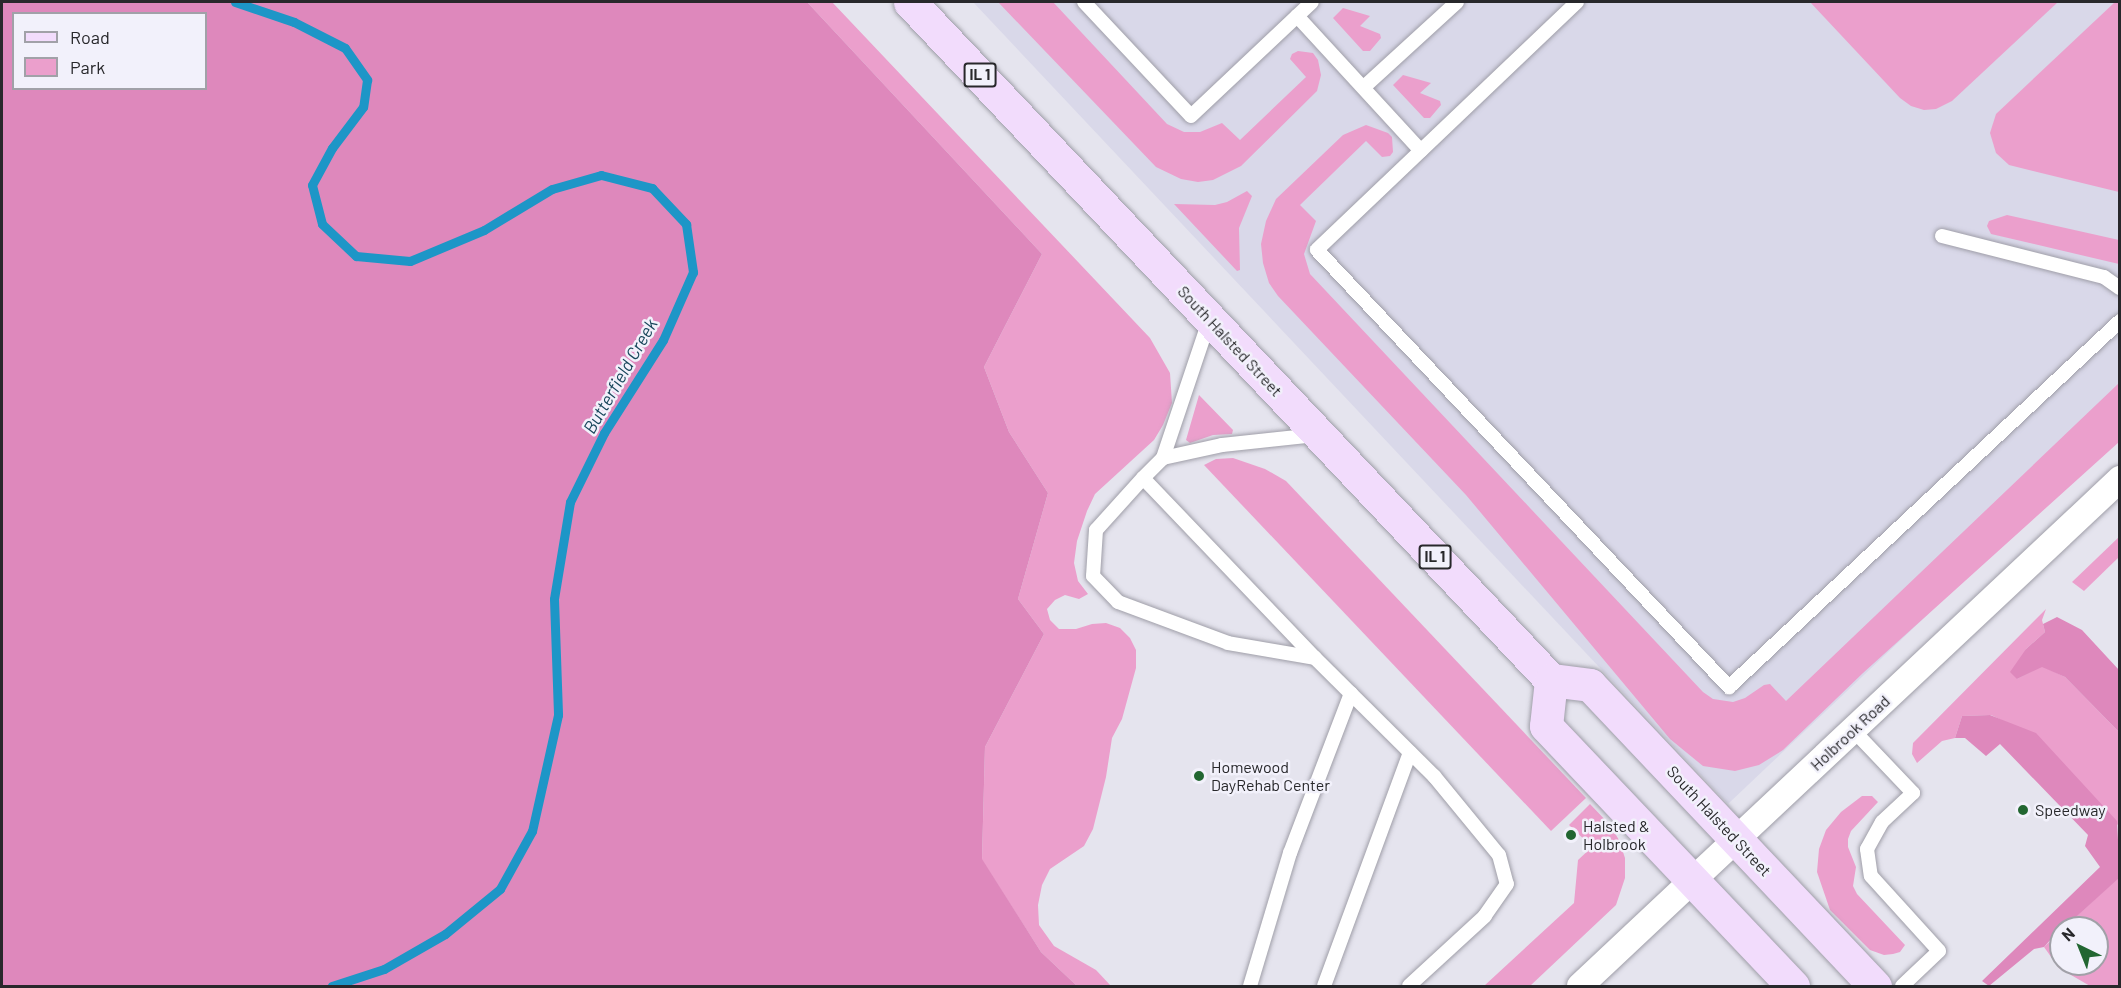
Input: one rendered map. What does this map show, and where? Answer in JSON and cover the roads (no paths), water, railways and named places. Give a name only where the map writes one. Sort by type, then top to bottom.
[{"type":"main road","name":"South Halsted Street","points":[[910,2],[1551,680],[1590,685],[1875,987]]},
{"type":"main road","points":[[1551,680],[1546,726],[1793,987]]},
{"type":"street","name":"Holbrook Road","points":[[1580,987],[2120,479]]},
{"type":"lane","points":[[1084,2],[1191,116],[1312,2]]},
{"type":"lane","points":[[1364,87],[1457,2]]},
{"type":"lane","points":[[1578,2],[1317,250],[1729,687],[2120,321]]},
{"type":"lane","points":[[1297,16],[1421,151]]},
{"type":"lane","points":[[1942,236],[2104,277],[2120,288]]},
{"type":"lane","points":[[1209,319],[1163,458],[1096,530],[1093,576],[1118,602],[1228,644],[1315,658]]},
{"type":"lane","points":[[1163,458],[1222,445],[1319,434]]},
{"type":"lane","points":[[1143,478],[1315,658],[1434,776],[1499,855],[1507,884],[1485,916],[1409,987]]},
{"type":"lane","points":[[1250,987],[1290,852],[1351,693]]},
{"type":"lane","points":[[1853,730],[1912,793],[1882,822],[1867,849],[1870,876],[1940,951],[1902,987]]},
{"type":"lane","points":[[1324,987],[1410,752]]},
{"type":"waterway","name":"Butterfield Creek","points":[[235,2],[294,22],[345,48],[367,80],[363,107],[332,148],[312,185],[322,224],[356,256],[410,261],[484,230],[552,189],[601,175],[652,188],[686,224],[693,272],[663,340],[604,433],[570,502],[554,599],[558,715],[532,831],[500,889],[445,934],[384,969],[332,986]]},
{"type":"place","name":"Homewood DayRehab Center","points":[[1199,776]]},
{"type":"place","name":"Speedway","points":[[2023,810]]},
{"type":"place","name":"Halsted & Holbrook","points":[[1571,835]]}]
